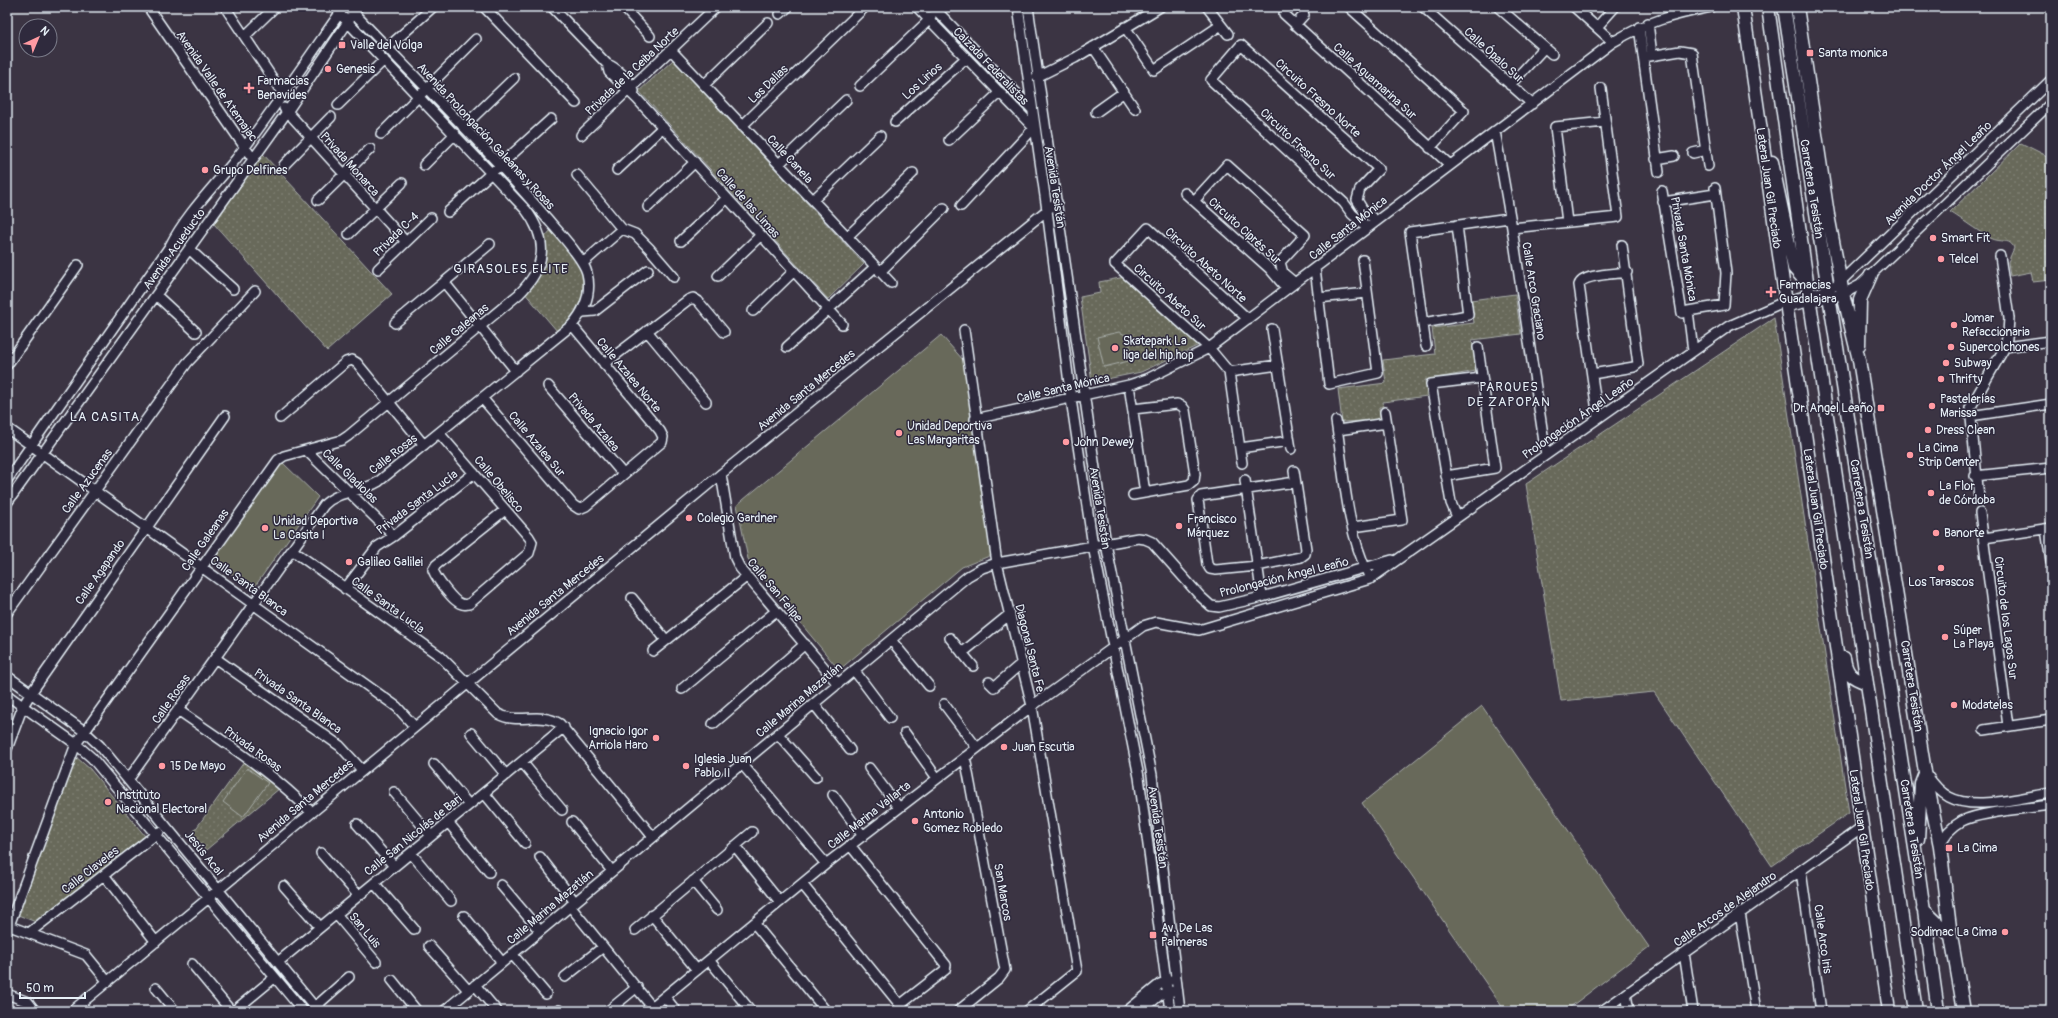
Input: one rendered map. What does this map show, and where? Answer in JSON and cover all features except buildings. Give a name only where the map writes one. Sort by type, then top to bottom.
[{"type":"main road","name":"Lateral Juan Gil Preciado","points":[[1743,7],[1761,131],[1782,305],[1820,538],[1889,1011]]},
{"type":"main road","name":"Carretera a Tesistán","points":[[1768,7],[1807,282],[1916,1011]]},
{"type":"main road","name":"Carretera a Tesistán","points":[[1784,7],[1917,860],[1938,1011]]},
{"type":"main road","points":[[1797,7],[1828,215],[1842,288],[1859,356]]},
{"type":"main road","points":[[1761,131],[1773,165],[1794,268],[1807,282]]},
{"type":"main road","points":[[1859,356],[1860,300],[1871,275]]},
{"type":"main road","name":"Carretera Tesistán","points":[[1859,356],[1925,772],[1940,846],[1951,936],[1964,1011]]},
{"type":"main road","points":[[1820,538],[1827,554],[1846,670],[1853,679],[1867,683]]},
{"type":"main road","points":[[1917,860],[1921,784],[1925,772]]},
{"type":"main road","points":[[1923,909],[1951,936]]},
{"type":"street","name":"Avenida Valle de Atemajac","points":[[148,7],[253,159]]},
{"type":"street","name":"Privada Monarca","points":[[224,7],[245,36],[287,112],[406,242]]},
{"type":"street","points":[[245,36],[275,7]]},
{"type":"street","points":[[387,48],[432,7]]},
{"type":"street","name":"Calle de las Limas","points":[[552,7],[607,64],[614,67],[637,99],[842,324]]},
{"type":"street","points":[[623,7],[650,36]]},
{"type":"street","name":"Privada de la Ceiba Norte","points":[[581,135],[672,51],[716,7]]},
{"type":"street","points":[[780,14],[788,7]]},
{"type":"street","name":"Las Dalias","points":[[742,126],[865,7]]},
{"type":"street","name":"Calzada Federalistas","points":[[917,7],[1048,142]]},
{"type":"street","points":[[860,86],[929,20],[934,7]]},
{"type":"street","name":"Calzada Federalistas","points":[[934,7],[1044,121]]},
{"type":"street","name":"Avenida Tesistán","points":[[1018,7],[1031,108],[1048,210],[1071,399],[1093,546],[1140,777],[1170,1011]]},
{"type":"street","name":"Avenida Tesistán","points":[[1028,7],[1106,544],[1152,775],[1180,1011]]},
{"type":"street","points":[[1037,77],[1093,47],[1160,7]]},
{"type":"street","points":[[1207,7],[1228,34]]},
{"type":"street","points":[[1349,7],[1464,111],[1430,148]]},
{"type":"street","name":"Calle Ópalo Sur","points":[[1423,7],[1532,104]]},
{"type":"street","points":[[1498,7],[1552,54]]},
{"type":"street","points":[[1574,7],[1613,42]]},
{"type":"street","points":[[1597,27],[1615,7]]},
{"type":"street","name":"Calle Santa Mónica","points":[[975,419],[1085,396],[1129,385],[1147,379],[1209,348],[1613,42],[1648,23],[1692,9],[1705,8]]},
{"type":"street","name":"Avenida Acueducto","points":[[7,503],[287,112],[347,22],[353,9]]},
{"type":"street","name":"Avenida Prolongación Galeanas y Rosas","points":[[353,9],[387,48],[500,165],[551,222],[583,263],[587,271],[589,291]]},
{"type":"street","points":[[488,9],[576,102]]},
{"type":"street","name":"Avenida Acueducto","points":[[7,480],[170,246],[187,216],[216,185],[245,147],[342,10]]},
{"type":"street","name":"Avenida Prolongación Galeanas y Rosas","points":[[342,10],[347,22],[491,172],[535,222],[542,244],[540,264]]},
{"type":"street","name":"Calle Aguamarina Sur","points":[[1284,14],[1450,165]]},
{"type":"street","points":[[1296,25],[1304,15]]},
{"type":"street","points":[[704,85],[768,23]]},
{"type":"street","points":[[1648,23],[1648,56],[1656,159],[1659,172]]},
{"type":"street","points":[[1125,27],[1154,70],[1221,25]]},
{"type":"street","points":[[1639,27],[1648,56]]},
{"type":"street","points":[[381,134],[476,39]]},
{"type":"street","name":"Circuito Fresno Norte","points":[[1211,80],[1241,45],[1379,169],[1360,189],[1357,200],[1363,210],[1376,221]]},
{"type":"street","points":[[1093,47],[1135,109]]},
{"type":"street","points":[[1510,85],[1544,48]]},
{"type":"street","name":"Calle Canela","points":[[672,51],[890,283]]},
{"type":"street","points":[[1648,56],[1680,51],[1692,53],[1708,166]]},
{"type":"street","name":"Los Lirios","points":[[895,122],[966,58]]},
{"type":"street","points":[[338,105],[384,60]]},
{"type":"street","points":[[463,126],[514,78]]},
{"type":"street","name":"Circuito Fresno Sur","points":[[1211,80],[1338,198],[1352,214],[1367,227]]},
{"type":"street","name":"Avenida Doctor Ángel Leaño","points":[[1842,288],[1929,198],[2051,80]]},
{"type":"street","points":[[1512,228],[1618,217],[1601,88]]},
{"type":"street","points":[[949,140],[1000,92]]},
{"type":"street","points":[[1096,112],[1124,92]]},
{"type":"street","points":[[779,164],[846,100]]},
{"type":"street","points":[[1842,288],[1853,290],[1871,275],[2051,103]]},
{"type":"street","points":[[284,165],[312,139],[331,117]]},
{"type":"street","points":[[448,212],[551,119]]},
{"type":"street","points":[[1567,222],[1555,127],[1605,122]]},
{"type":"street","points":[[617,170],[662,127]]},
{"type":"street","points":[[961,206],[1034,128]]},
{"type":"street","name":"Calle Arco Graciano","points":[[1495,131],[1509,218],[1512,228],[1546,455]]},
{"type":"street","points":[[424,165],[455,134]]},
{"type":"street","points":[[812,200],[880,136]]},
{"type":"street","points":[[318,200],[370,149]]},
{"type":"street","points":[[1693,153],[1706,150]]},
{"type":"street","points":[[1656,159],[1674,156]]},
{"type":"street","points":[[648,207],[695,162]]},
{"type":"street","points":[[1194,201],[1227,165],[1304,235],[1280,262],[1283,273],[1291,286]]},
{"type":"street","points":[[847,237],[913,172]]},
{"type":"street","points":[[577,175],[622,228],[635,234],[674,278]]},
{"type":"street","points":[[349,234],[402,183]]},
{"type":"street","name":"Privada Santa Mónica","points":[[1662,191],[1682,313],[1688,311],[1693,351]]},
{"type":"street","points":[[1663,202],[1715,191],[1726,273],[1724,305],[1688,311]]},
{"type":"street","name":"Circuito Ciprés Sur","points":[[1185,193],[1291,286]]},
{"type":"street","points":[[681,241],[728,198]]},
{"type":"street","points":[[1929,198],[1939,209]]},
{"type":"street","name":"Avenida Santa Mercedes","points":[[72,1011],[310,812],[722,474],[1057,202]]},
{"type":"street","points":[[786,347],[828,309],[878,269],[944,208]]},
{"type":"street","name":"Privada C-4","points":[[378,268],[431,218]]},
{"type":"street","points":[[1426,346],[1410,232],[1509,218]]},
{"type":"street","points":[[1423,322],[1468,315],[1457,225]]},
{"type":"street","points":[[583,263],[622,228]]},
{"type":"street","name":"Circuito Abeto Sur","points":[[1148,228],[1115,264],[1209,348],[1229,372]]},
{"type":"street","name":"Circuito Abeto Norte","points":[[1148,228],[1248,319]]},
{"type":"street","points":[[718,276],[761,235]]},
{"type":"street","points":[[395,322],[490,244]]},
{"type":"street","points":[[1592,374],[1634,367],[1638,364],[1627,272],[1622,245]]},
{"type":"street","points":[[189,249],[233,289]]},
{"type":"street","points":[[1979,498],[1975,476],[1970,408],[2005,347],[2008,333],[2009,318],[2000,256]]},
{"type":"street","points":[[1315,268],[1329,384],[1378,372],[1363,260]]},
{"type":"street","name":"Calle Galeanas","points":[[8,927],[76,744],[278,460],[284,456],[342,440],[528,286],[535,277],[540,264]]},
{"type":"street","points":[[7,365],[78,265]]},
{"type":"street","points":[[583,312],[595,312],[648,270]]},
{"type":"street","points":[[753,311],[794,271]]},
{"type":"street","points":[[1598,418],[1579,288],[1580,282],[1586,277],[1627,272]]},
{"type":"street","points":[[444,282],[516,371]]},
{"type":"street","name":"Prolongación Ángel Leaño","points":[[1113,648],[1143,626],[1156,622],[1199,630],[1222,625],[1370,579],[1729,326],[1782,305],[1810,300],[1842,288]]},
{"type":"street","name":"Calle Azucenas","points":[[7,614],[187,362],[256,291]]},
{"type":"street","name":"Calle Rosas","points":[[128,780],[328,501],[339,494],[371,487],[439,433],[572,325],[583,312],[589,291]]},
{"type":"street","points":[[1318,298],[1367,293]]},
{"type":"street","points":[[156,295],[196,332]]},
{"type":"street","points":[[604,364],[688,300],[693,298],[698,301],[724,332]]},
{"type":"street","name":"Calle Azalea Norte","points":[[572,325],[660,430],[663,437],[662,442],[623,474]]},
{"type":"street","points":[[1240,448],[1290,445],[1272,329]]},
{"type":"street","name":"Diagonal Santa Fe","points":[[964,330],[975,419],[997,563],[1032,706],[1077,971],[1027,1011]]},
{"type":"street","points":[[647,331],[706,402]]},
{"type":"street","points":[[2005,347],[2051,341]]},
{"type":"street","points":[[1446,476],[1495,468],[1478,347]]},
{"type":"street","points":[[280,418],[346,362],[352,360],[357,363],[424,445]]},
{"type":"street","points":[[1242,463],[1229,372],[1278,365]]},
{"type":"street","points":[[1457,517],[1451,503],[1431,384],[1482,378]]},
{"type":"street","points":[[1129,385],[1146,493]]},
{"type":"street","name":"Privada Azalea","points":[[548,386],[623,474]]},
{"type":"street","name":"Calle Azalea Sur","points":[[482,398],[573,506],[579,509],[586,506],[623,474]]},
{"type":"street","points":[[1133,409],[1177,404],[1182,406],[1185,410],[1194,467],[1194,480],[1188,485],[1134,495]]},
{"type":"street","points":[[1970,416],[2051,404]]},
{"type":"street","points":[[1353,527],[1402,520],[1385,412]]},
{"type":"street","name":"Calle Agapando","points":[[7,750],[24,706],[31,693],[225,416]]},
{"type":"street","points":[[1370,579],[1358,552],[1337,425],[1387,424]]},
{"type":"street","name":"Calle Santa Blanca","points":[[7,428],[397,707],[415,726]]},
{"type":"street","name":"Calle Obelisco","points":[[439,433],[532,542],[529,553],[469,604],[462,604],[456,601],[435,576],[433,570],[436,565],[504,510]]},
{"type":"street","name":"Calle Gladiolas","points":[[306,450],[394,536]]},
{"type":"street","points":[[1975,476],[2051,468]]},
{"type":"street","points":[[1294,471],[1306,549],[1305,554],[1301,557],[1257,566],[1216,570],[1210,569],[1207,564],[1198,500],[1201,496],[1246,484],[1295,482]]},
{"type":"street","name":"Privada Santa Lucía","points":[[345,589],[376,547],[394,536],[474,473]]},
{"type":"street","name":"Calle San Felipe","points":[[722,474],[735,558],[746,577],[838,684]]},
{"type":"street","points":[[1246,484],[1262,597]]},
{"type":"street","name":"Circuito de los Lagos Sur","points":[[1980,513],[2008,726]]},
{"type":"street","points":[[1984,538],[2048,528],[2051,562]]},
{"type":"street","name":"Prolongación Ángel Leaño","points":[[1106,544],[1138,538],[1152,542],[1200,596],[1211,606],[1219,607],[1366,569],[1399,558]]},
{"type":"street","name":"Calle Marina Mazatlán","points":[[444,1011],[968,576],[982,568],[997,563],[1106,544]]},
{"type":"street","name":"Calle Santa Lucía","points":[[292,550],[440,656],[498,714],[504,718],[548,718],[564,727]]},
{"type":"street","points":[[653,651],[746,577]]},
{"type":"street","points":[[632,598],[666,640]]},
{"type":"street","points":[[1219,607],[1222,625]]},
{"type":"street","points":[[682,689],[776,611]]},
{"type":"street","points":[[962,653],[1010,614]]},
{"type":"street","points":[[950,638],[973,666]]},
{"type":"street","points":[[891,640],[929,686]]},
{"type":"street","points":[[713,724],[805,644]]},
{"type":"street","name":"Calle Marina Vallarta","points":[[650,1009],[826,864],[1032,706],[1113,648]]},
{"type":"street","name":"Privada Santa Blanca","points":[[215,658],[340,746],[362,770]]},
{"type":"street","points":[[989,682],[994,688],[1022,663]]},
{"type":"street","points":[[854,670],[890,718]]},
{"type":"street","name":"Jesús Acal","points":[[7,676],[84,731],[100,746],[316,1009]]},
{"type":"street","points":[[7,694],[76,744],[92,758],[303,1011]]},
{"type":"street","points":[[814,704],[850,750]]},
{"type":"street","points":[[944,704],[977,748]]},
{"type":"street","name":"Privada Rosas","points":[[178,710],[250,760],[289,790],[310,812]]},
{"type":"street","points":[[1984,730],[2051,720]]},
{"type":"street","points":[[564,727],[653,837]]},
{"type":"street","name":"Calle San Nicolás de Bari","points":[[278,962],[564,727]]},
{"type":"street","points":[[471,733],[506,775]]},
{"type":"street","points":[[905,733],[937,778]]},
{"type":"street","points":[[778,734],[816,777]]},
{"type":"street","name":"San Marcos","points":[[958,1011],[999,978],[1005,970],[965,757]]},
{"type":"street","points":[[522,762],[562,810]]},
{"type":"street","points":[[434,764],[469,805]]},
{"type":"street","points":[[742,764],[826,864]]},
{"type":"street","points":[[868,768],[899,808]]},
{"type":"street","points":[[1925,772],[1938,790],[1950,798],[1974,802],[1997,801],[2051,793]]},
{"type":"street","points":[[394,792],[431,836]]},
{"type":"street","points":[[484,793],[524,843]]},
{"type":"street","points":[[833,795],[862,836]]},
{"type":"street","points":[[1997,801],[2000,813]]},
{"type":"street","points":[[1940,846],[1944,836],[1962,821],[1972,817],[2051,805]]},
{"type":"street","points":[[448,822],[489,872]]},
{"type":"street","points":[[572,822],[612,871]]},
{"type":"street","points":[[357,824],[394,866]]},
{"type":"street","name":"Calle Claveles","points":[[29,933],[166,826]]},
{"type":"street","name":"Calle Arcos de Alejandro","points":[[1602,1011],[1862,827]]},
{"type":"street","points":[[634,930],[752,832]]},
{"type":"street","points":[[734,846],[780,902]]},
{"type":"street","points":[[802,884],[902,1008],[945,970],[946,965],[850,846]]},
{"type":"street","points":[[321,853],[358,896]]},
{"type":"street","points":[[410,853],[451,901]]},
{"type":"street","points":[[540,857],[603,947],[636,987],[650,1009]]},
{"type":"street","name":"Calle Arco Iris","points":[[1801,871],[1821,1011]]},
{"type":"street","points":[[104,875],[156,942]]},
{"type":"street","points":[[694,881],[717,910]]},
{"type":"street","points":[[374,883],[414,929]]},
{"type":"street","points":[[501,885],[540,931]]},
{"type":"street","points":[[284,886],[320,927]]},
{"type":"street","points":[[1740,913],[1756,1011]]},
{"type":"street","name":"San Luis","points":[[336,914],[376,962]]},
{"type":"street","points":[[652,915],[697,970]]},
{"type":"street","points":[[464,916],[502,962]]},
{"type":"street","points":[[754,923],[826,1011]]},
{"type":"street","points":[[8,927],[29,933],[86,955],[108,982]]},
{"type":"street","points":[[429,946],[471,988],[497,1011]]},
{"type":"street","points":[[565,977],[603,947]]},
{"type":"street","points":[[1684,953],[1693,1011]]},
{"type":"street","points":[[512,954],[546,994]]},
{"type":"street","points":[[709,960],[751,1011]]},
{"type":"street","points":[[192,964],[231,1011]]},
{"type":"street","points":[[316,1009],[350,977]]},
{"type":"street","points":[[234,1011],[274,978]]},
{"type":"street","points":[[392,980],[417,1011]]},
{"type":"street","points":[[1127,1011],[1166,981],[1176,980]]},
{"type":"street","points":[[608,1011],[636,987]]},
{"type":"street","points":[[156,988],[175,1011]]},
{"type":"street","points":[[1141,1011],[1168,992],[1178,990]]},
{"type":"street","points":[[7,994],[28,1002],[35,1011]]},
{"type":"street","points":[[1626,994],[1629,1011]]},
{"type":"street","points":[[665,997],[676,1011]]},
{"type":"green space","points":[[673,60],[864,264],[828,299],[639,91]]},
{"type":"green space","points":[[2021,143],[2051,158],[2051,280],[2033,282],[2031,272],[2010,276],[2008,262],[2014,248],[2011,243],[1992,239],[1950,212]]},
{"type":"green space","points":[[263,154],[392,294],[327,351],[214,224]]},
{"type":"green space","points":[[552,229],[571,251],[580,265],[584,275],[585,284],[584,294],[577,310],[557,331],[524,292],[531,285],[543,239]]},
{"type":"green space","points":[[1125,277],[1199,345],[1141,372],[1092,382],[1080,297],[1100,293],[1099,282]]},
{"type":"green space","points":[[1515,294],[1521,334],[1472,340],[1476,371],[1425,380],[1427,396],[1383,402],[1384,407],[1379,407],[1381,420],[1342,422],[1338,389],[1386,383],[1383,360],[1435,354],[1432,328],[1474,323],[1471,300]]},
{"type":"green space","points":[[1774,318],[1849,813],[1772,866],[1654,692],[1561,701],[1526,484]]},
{"type":"green space","name":"Skatepark La liga del hip hop","points":[[1119,332],[1128,336],[1133,360],[1104,367],[1097,337]]},
{"type":"green space","name":"Unidad Deportiva Las Margaritas","points":[[941,335],[964,361],[992,555],[962,567],[839,670],[748,559],[737,505]]},
{"type":"green space","name":"Unidad Deportiva La Casita I","points":[[281,461],[318,497],[253,589],[212,560]]},
{"type":"green space","points":[[1482,706],[1649,947],[1565,1011],[1505,1011],[1362,803]]},
{"type":"green space","points":[[76,757],[90,769],[145,836],[36,922],[18,915]]},
{"type":"green space","points":[[244,762],[280,788],[206,850],[192,834]]},
{"type":"green space","points":[[247,768],[268,783],[243,817],[223,802]]},
{"type":"place","name":"Valle del Volga","points":[[342,45]]},
{"type":"place","name":"Santa monica","points":[[1810,53]]},
{"type":"place","name":"Genesis","points":[[328,69]]},
{"type":"place","name":"Farmacias Benavides","points":[[249,88]]},
{"type":"place","name":"Grupo Delfines","points":[[205,170]]},
{"type":"place","name":"Smart Fit","points":[[1933,238]]},
{"type":"place","name":"Telcel","points":[[1941,259]]},
{"type":"place","name":"Farmacias Guadalajara","points":[[1771,292]]},
{"type":"place","name":"Jomar Refaccionaria","points":[[1954,325]]},
{"type":"place","name":"Supercolchones","points":[[1951,347]]},
{"type":"place","name":"Skatepark La liga del hip hop","points":[[1115,348]]},
{"type":"place","name":"Subway","points":[[1946,363]]},
{"type":"place","name":"Thrifty","points":[[1941,379]]},
{"type":"place","name":"Pastelerías Marissa","points":[[1932,406]]},
{"type":"place","name":"Dr. Angel Leaño","points":[[1881,408]]},
{"type":"place","name":"Dress Clean","points":[[1928,430]]},
{"type":"place","name":"Unidad Deportiva Las Margaritas","points":[[899,433]]},
{"type":"place","name":"John Dewey","points":[[1066,442]]},
{"type":"place","name":"La Cima Strip Center","points":[[1910,455]]},
{"type":"place","name":"La Flor de Córdoba","points":[[1931,493]]},
{"type":"place","name":"Colegio Gardner","points":[[689,518]]},
{"type":"place","name":"Francisco Márquez","points":[[1179,526]]},
{"type":"place","name":"Unidad Deportiva La Casita I","points":[[265,528]]},
{"type":"place","name":"Banorte","points":[[1936,533]]},
{"type":"place","name":"Galileo Galilei","points":[[349,562]]},
{"type":"place","name":"Los Tarascos","points":[[1941,568]]},
{"type":"place","name":"Súper La Playa","points":[[1945,637]]},
{"type":"place","name":"Modatelas","points":[[1954,705]]},
{"type":"place","name":"Ignacio Igor Arriola Haro","points":[[656,738]]},
{"type":"place","name":"Juan Escutia","points":[[1004,747]]},
{"type":"place","name":"15 De Mayo","points":[[162,766]]},
{"type":"place","name":"Iglesia Juan Pablo II","points":[[686,766]]},
{"type":"place","name":"Instituto Nacional Electoral","points":[[108,802]]},
{"type":"place","name":"Antonio Gomez Robledo","points":[[915,821]]},
{"type":"place","name":"La Cima","points":[[1949,848]]},
{"type":"place","name":"Sodimac La Cima","points":[[2005,932]]},
{"type":"place","name":"Av. De Las Palmeras","points":[[1153,935]]},
{"type":"district","name":"GIRASOLES ELITE","points":[[511,268]]},
{"type":"district","name":"PARQUES DE ZAPOPAN","points":[[1509,394]]},
{"type":"district","name":"LA CASITA","points":[[105,416]]}]
